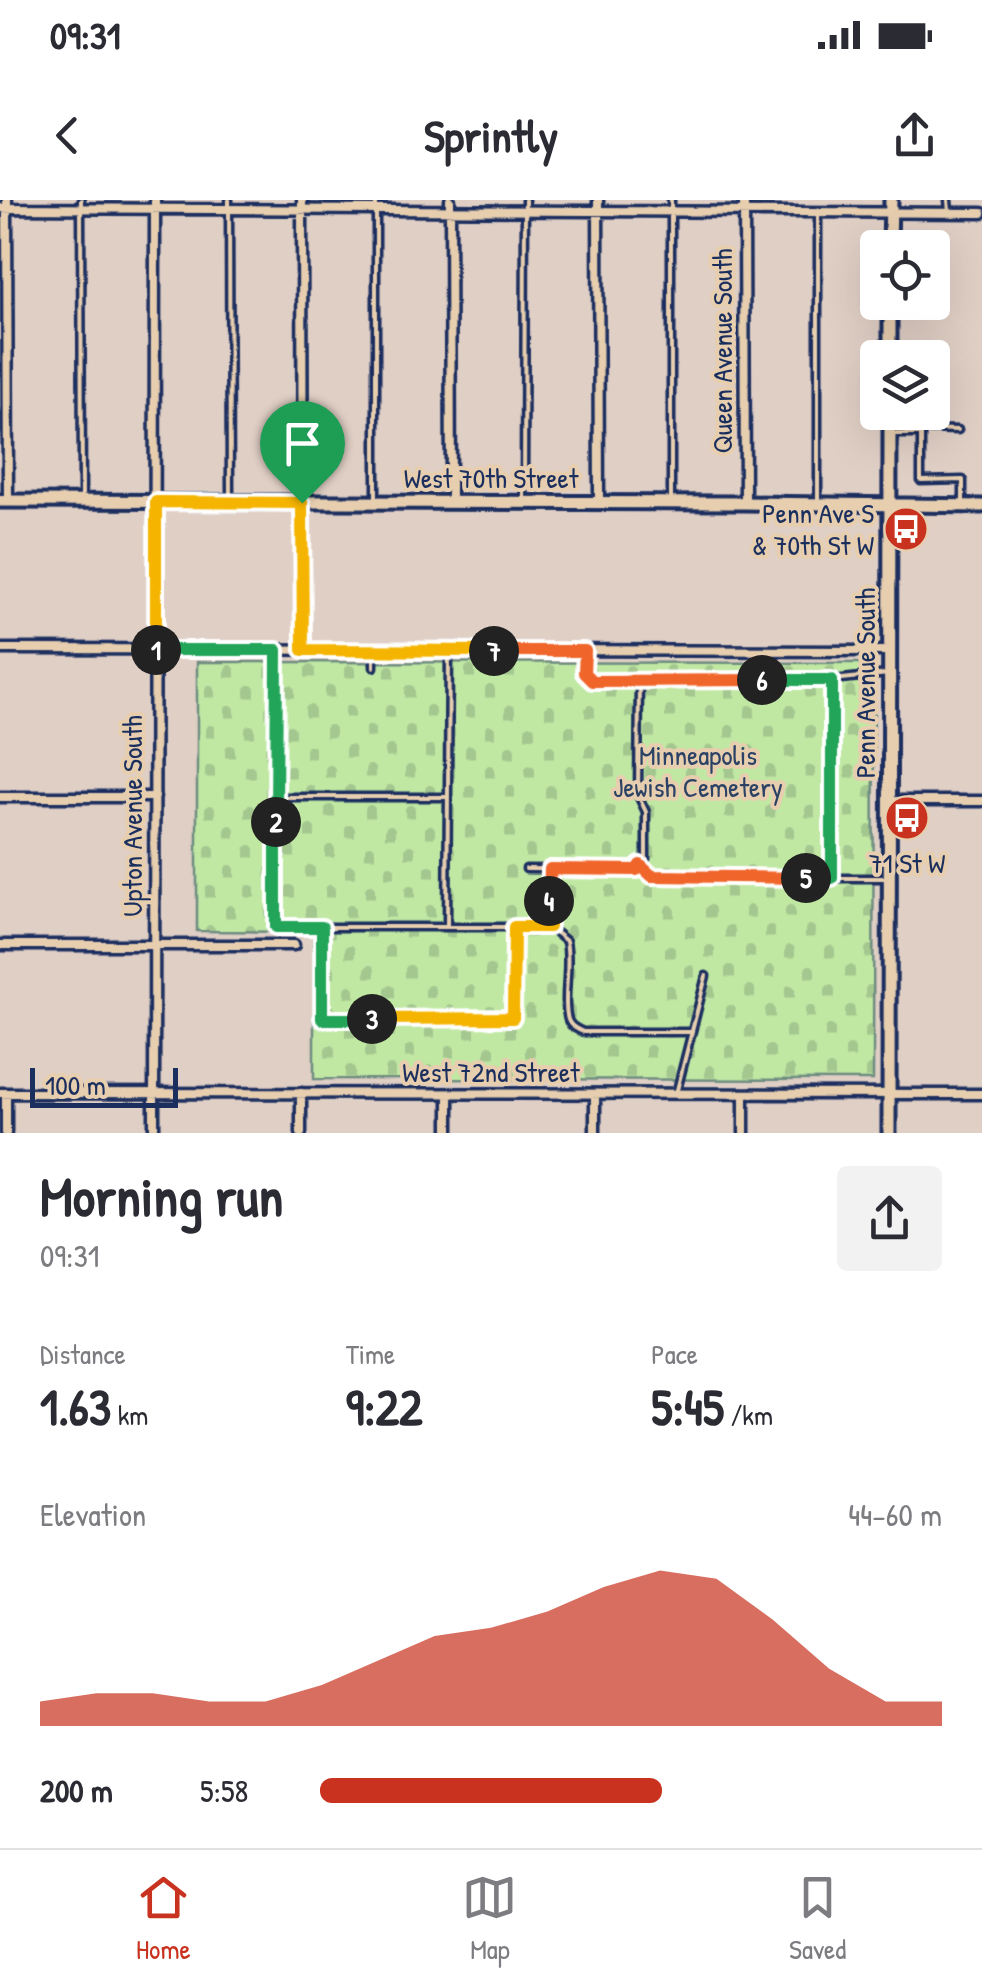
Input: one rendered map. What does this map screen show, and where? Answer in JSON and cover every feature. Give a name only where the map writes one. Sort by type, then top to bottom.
[{"type":"street","points":[[598,200],[599,503]]},
{"type":"street","name":"Queen Avenue South","points":[[744,200],[745,503]]},
{"type":"street","name":"Upton Avenue South","points":[[154,1133],[155,204]]},
{"type":"street","points":[[302,205],[303,650]]},
{"type":"street","points":[[450,205],[451,503]]},
{"type":"street","points":[[4,501],[4,206],[450,205],[525,211],[818,212],[890,206],[982,213]]},
{"type":"street","name":"Penn Avenue South","points":[[890,430],[890,1133]]},
{"type":"street","name":"West 70th Street","points":[[4,501],[982,506]]},
{"type":"street","points":[[0,649],[890,651]]},
{"type":"street","points":[[0,797],[155,797]]},
{"type":"street","points":[[890,801],[982,801]]},
{"type":"street","points":[[0,946],[294,946]]},
{"type":"street","points":[[3,1093],[6,1133]]},
{"type":"street","name":"West 72nd Street","points":[[3,1093],[982,1094]]},
{"type":"street","points":[[300,1133],[302,1093]]},
{"type":"street","points":[[448,1133],[449,1094]]},
{"type":"street","points":[[595,1094],[595,1133]]},
{"type":"street","points":[[744,1095],[744,1133]]},
{"type":"lane","points":[[524,200],[524,503]]},
{"type":"lane","points":[[672,200],[672,503]]},
{"type":"lane","points":[[948,200],[948,212]]},
{"type":"lane","points":[[81,204],[82,502]]},
{"type":"lane","points":[[229,205],[230,502]]},
{"type":"lane","points":[[376,205],[376,503]]},
{"type":"lane","points":[[818,212],[818,504]]},
{"type":"lane","points":[[890,434],[958,430]]},
{"type":"lane","points":[[921,434],[921,481],[964,480],[963,506]]},
{"type":"lane","points":[[277,650],[276,927],[549,927],[566,941],[566,1017],[573,1028],[583,1032],[691,1032]]},
{"type":"lane","points":[[374,650],[374,667]]},
{"type":"lane","points":[[447,927],[449,650]]},
{"type":"lane","points":[[585,651],[584,673],[592,681],[832,680],[890,674]]},
{"type":"lane","points":[[832,680],[832,878]]},
{"type":"lane","points":[[526,868],[637,870],[646,860],[646,812],[638,795],[639,681]]},
{"type":"lane","points":[[276,797],[448,797]]},
{"type":"lane","points":[[640,865],[652,876],[890,878]]},
{"type":"lane","points":[[549,927],[550,869]]},
{"type":"lane","points":[[322,927],[322,1019],[513,1018],[514,927]]},
{"type":"lane","points":[[676,1095],[706,976]]},
{"type":"green space","name":"Minneapolis Jewish Cemetery","points":[[197,662],[874,663],[873,1080],[314,1079],[314,932],[197,931]]},
{"type":"place","name":"Penn Ave S & 70th St W","points":[[906,529]]},
{"type":"place","name":"71 St W","points":[[907,818]]},
{"type":"route","points":[[156,502],[302,503],[303,650],[585,651],[584,673],[592,681],[832,680],[832,878],[652,876],[640,865],[637,870],[550,869],[549,927],[514,927],[513,1018],[322,1019],[322,927],[276,927],[277,650],[156,650],[156,502]]}]
